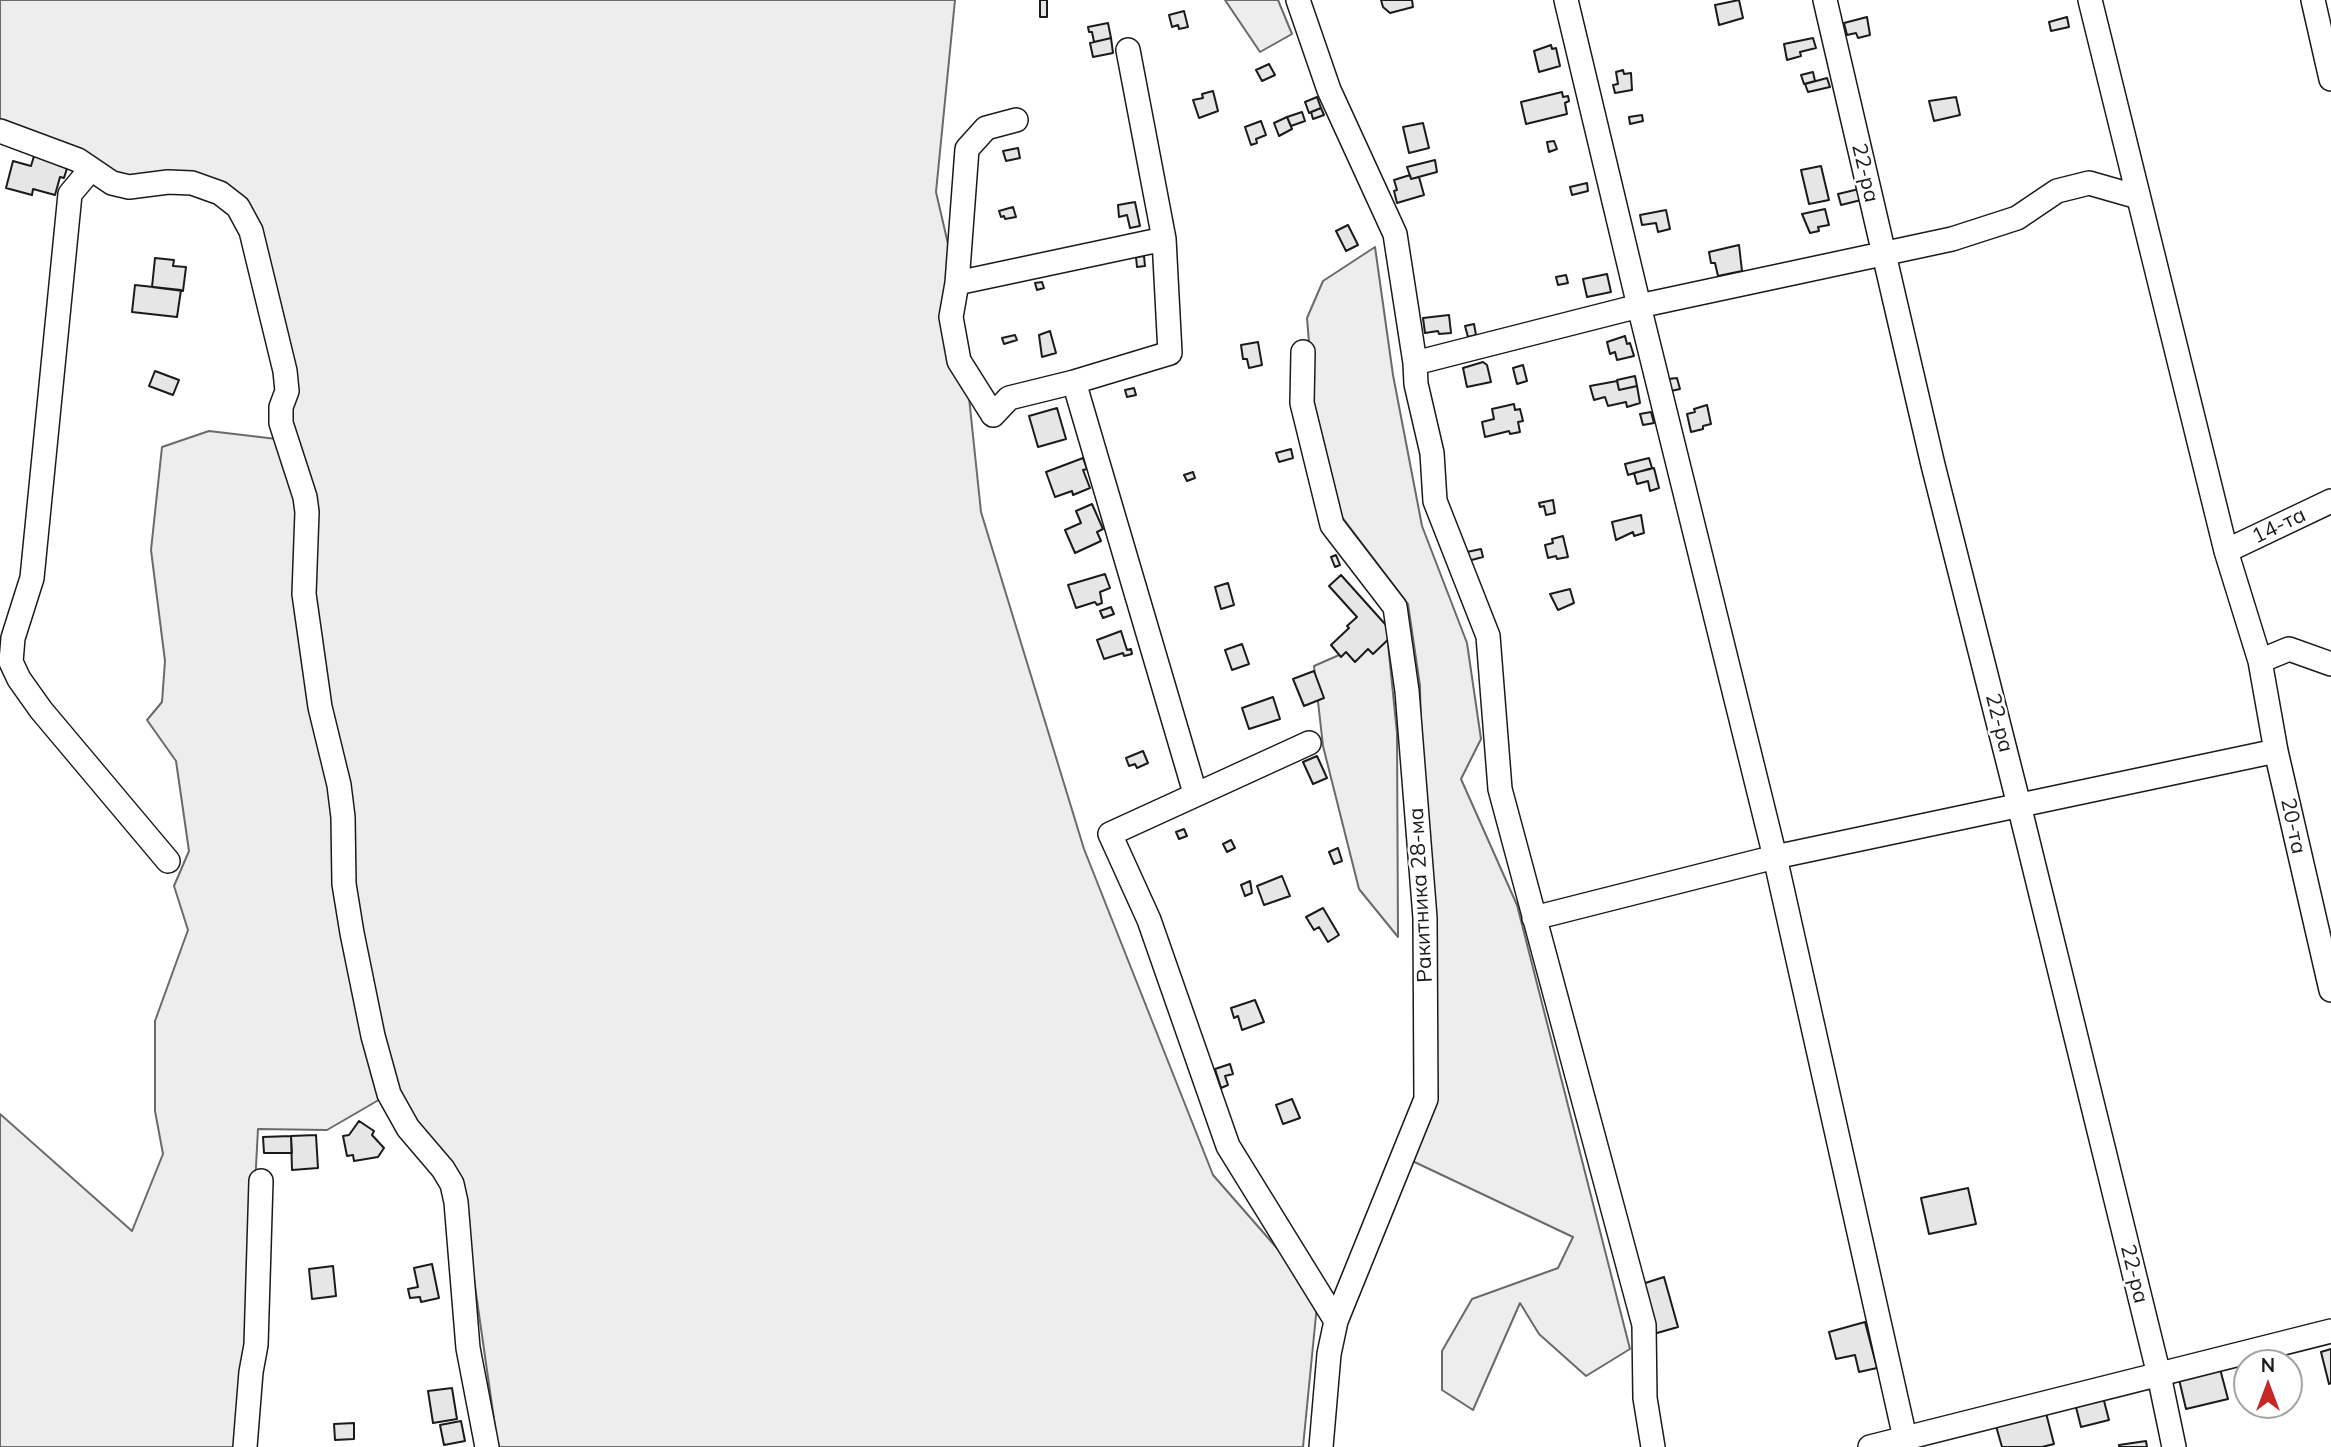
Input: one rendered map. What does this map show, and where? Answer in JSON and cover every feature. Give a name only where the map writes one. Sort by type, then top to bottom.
[{"type":"street","points":[[1298,0],[1329,90],[1395,234],[1416,384],[1432,453],[1435,501],[1488,636],[1500,789],[1644,1325],[1645,1398],[1653,1447]]},
{"type":"street","points":[[1566,0],[1775,857],[1905,1443]]},
{"type":"street","name":"22-ра","points":[[1825,0],[1933,465],[1963,575],[2159,1375],[2174,1447]]},
{"type":"street","name":"20-та","points":[[2090,0],[2226,551],[2260,661],[2276,751],[2322,913],[2331,990]]},
{"type":"street","points":[[2313,0],[2331,79]]},
{"type":"street","points":[[1016,120],[986,128],[967,149],[957,283],[951,317],[960,361],[993,415],[1009,398],[1170,353],[1164,239],[1128,50]]},
{"type":"street","points":[[0,131],[78,160],[112,183],[129,187],[168,182],[192,183],[220,193],[238,207],[251,231],[285,371],[287,391],[281,407],[281,423],[307,512],[304,594],[320,707],[339,785],[343,817],[344,884],[352,933],[373,1036],[389,1094],[408,1128],[443,1169],[452,1184],[456,1202],[468,1348],[487,1447]]},
{"type":"street","points":[[91,169],[69,194],[32,578],[13,638],[11,662],[19,679],[41,710],[168,861]]},
{"type":"street","points":[[1415,363],[1639,306],[1952,239],[2017,218],[2057,191],[2089,183],[2138,197]]},
{"type":"street","points":[[957,283],[1164,239]]},
{"type":"street","name":"Ракитника 28-ма","points":[[1303,352],[1302,403],[1332,524],[1395,607],[1407,691],[1425,918],[1426,1099],[1336,1321],[1329,1354],[1321,1447]]},
{"type":"street","points":[[1074,382],[1195,793]]},
{"type":"street","name":"14-та","points":[[2226,551],[2331,501]]},
{"type":"street","points":[[2260,661],[2289,649],[2331,664]]},
{"type":"street","points":[[1309,743],[1110,834],[1149,920],[1228,1146],[1336,1321]]},
{"type":"street","points":[[1534,918],[1775,857],[2276,751]]},
{"type":"street","points":[[245,1447],[256,1345],[261,1181]]},
{"type":"street","points":[[1870,1447],[1905,1443],[2331,1331]]},
{"type":"shaded area","points":[[0,0],[955,0],[936,192],[957,283],[981,512],[1084,849],[1213,1175],[1318,1295],[1303,1447],[498,1447],[460,1182],[389,1094],[327,1130],[258,1129],[241,1447],[0,1447],[0,1114],[132,1231],[163,1154],[155,1111],[155,1021],[188,930],[174,886],[189,851],[176,761],[147,720],[162,702],[165,661],[151,550],[162,447],[209,431],[285,440],[285,371],[238,207],[91,169],[0,134]]},
{"type":"shaded area","points":[[1225,0],[1278,0],[1292,34],[1260,52]]},
{"type":"shaded area","points":[[1375,247],[1393,375],[1422,526],[1467,643],[1481,739],[1461,779],[1517,905],[1630,1349],[1586,1376],[1539,1334],[1520,1303],[1473,1410],[1442,1390],[1442,1351],[1472,1299],[1558,1268],[1573,1237],[1406,1158],[1429,1101],[1420,686],[1408,604],[1342,517],[1314,403],[1307,318],[1323,281]]},
{"type":"shaded area","points":[[1387,634],[1397,733],[1398,937],[1359,889],[1323,746],[1314,666]]},
{"type":"building","points":[[1040,0],[1047,0],[1047,17],[1040,17]]},
{"type":"building","points":[[1381,0],[1412,0],[1413,7],[1390,13],[1383,7]]},
{"type":"building","points":[[1739,0],[1743,18],[1719,25],[1715,5]]},
{"type":"building","points":[[1184,11],[1188,27],[1172,27],[1169,15]]},
{"type":"building","points":[[1867,17],[1870,35],[1858,38],[1856,33],[1847,35],[1844,23]]},
{"type":"building","points":[[2067,17],[2069,27],[2051,31],[2049,22]]},
{"type":"building","points":[[1108,23],[1111,38],[1094,42],[1088,27]]},
{"type":"building","points":[[1111,38],[1113,53],[1093,57],[1090,43]]},
{"type":"building","points":[[1813,38],[1816,48],[1800,52],[1801,56],[1787,60],[1784,44]]},
{"type":"building","points":[[1551,45],[1552,49],[1556,48],[1560,66],[1539,72],[1534,51]]},
{"type":"building","points":[[1269,64],[1275,75],[1262,81],[1256,70]]},
{"type":"building","points":[[1623,70],[1624,74],[1631,73],[1632,90],[1615,93],[1613,85],[1618,84],[1616,72]]},
{"type":"building","points":[[1813,72],[1815,81],[1804,84],[1801,75]]},
{"type":"building","points":[[1827,78],[1830,87],[1808,92],[1805,84]]},
{"type":"building","points":[[1213,91],[1218,111],[1199,118],[1193,100],[1203,98],[1202,94]]},
{"type":"building","points":[[1562,92],[1563,97],[1568,96],[1569,101],[1565,103],[1567,114],[1526,124],[1521,102]]},
{"type":"building","points":[[1317,97],[1321,108],[1309,113],[1305,102]]},
{"type":"building","points":[[1956,97],[1960,115],[1934,121],[1929,101]]},
{"type":"building","points":[[1321,108],[1324,115],[1313,119],[1311,112]]},
{"type":"building","points":[[1302,112],[1305,121],[1291,126],[1287,117]]},
{"type":"building","points":[[1642,115],[1643,121],[1630,124],[1629,117]]},
{"type":"building","points":[[1287,117],[1292,129],[1279,136],[1274,123]]},
{"type":"building","points":[[1261,121],[1266,135],[1256,139],[1257,143],[1251,145],[1245,127]]},
{"type":"building","points":[[1423,123],[1429,148],[1409,153],[1403,127]]},
{"type":"building","points":[[1554,141],[1557,149],[1549,152],[1547,142]]},
{"type":"building","points":[[1018,148],[1020,158],[1006,161],[1003,151]]},
{"type":"building","points":[[34,156],[68,165],[64,178],[60,177],[55,195],[33,189],[32,195],[6,188],[13,161],[31,166]]},
{"type":"building","points":[[1435,160],[1437,172],[1411,179],[1407,167]]},
{"type":"building","points":[[1821,166],[1829,200],[1809,204],[1801,170]]},
{"type":"building","points":[[1410,175],[1411,179],[1419,177],[1424,195],[1397,203],[1394,180]]},
{"type":"building","points":[[1587,183],[1588,191],[1572,195],[1570,187]]},
{"type":"building","points":[[1859,189],[1861,200],[1841,205],[1838,194]]},
{"type":"building","points":[[1135,202],[1140,226],[1130,228],[1127,215],[1119,217],[1118,205]]},
{"type":"building","points":[[1013,207],[1016,217],[1001,217],[999,211]]},
{"type":"building","points":[[1825,209],[1829,225],[1818,227],[1819,231],[1810,233],[1802,214]]},
{"type":"building","points":[[1666,210],[1670,229],[1658,232],[1656,223],[1642,225],[1640,215]]},
{"type":"building","points":[[1348,225],[1358,245],[1346,251],[1336,231]]},
{"type":"building","points":[[1739,245],[1742,271],[1718,276],[1709,252]]},
{"type":"building","points":[[1144,256],[1145,266],[1137,267],[1136,257]]},
{"type":"building","points":[[155,258],[174,260],[173,266],[186,267],[183,291],[152,287]]},
{"type":"building","points":[[1607,274],[1611,292],[1587,297],[1583,279]]},
{"type":"building","points":[[1566,275],[1568,283],[1558,285],[1556,277]]},
{"type":"building","points":[[1042,282],[1044,288],[1037,290],[1035,283]]},
{"type":"building","points":[[135,285],[181,290],[177,317],[132,312]]},
{"type":"building","points":[[1449,315],[1451,333],[1425,333],[1423,318]]},
{"type":"building","points":[[1474,324],[1476,335],[1468,337],[1465,326]]},
{"type":"building","points":[[1050,331],[1056,353],[1042,357],[1039,335]]},
{"type":"building","points":[[1015,335],[1017,340],[1004,344],[1002,338]]},
{"type":"building","points":[[1625,336],[1634,356],[1617,360],[1615,352],[1610,354],[1607,342]]},
{"type":"building","points":[[1258,342],[1262,365],[1249,368],[1247,359],[1243,359],[1241,345]]},
{"type":"building","points":[[1483,362],[1487,365],[1491,382],[1467,387],[1463,368]]},
{"type":"building","points":[[1523,365],[1527,381],[1517,384],[1513,368]]},
{"type":"building","points":[[155,371],[179,380],[173,395],[149,386]]},
{"type":"building","points":[[1635,376],[1637,386],[1619,390],[1617,380]]},
{"type":"building","points":[[1677,378],[1680,389],[1671,391],[1668,379]]},
{"type":"building","points":[[1617,381],[1619,390],[1637,386],[1640,403],[1627,407],[1626,402],[1608,406],[1605,397],[1594,400],[1590,386]]},
{"type":"building","points":[[1134,388],[1136,395],[1127,397],[1125,390]]},
{"type":"building","points":[[1514,404],[1515,410],[1520,409],[1523,421],[1518,422],[1520,432],[1510,434],[1509,431],[1485,437],[1482,422],[1494,419],[1492,409]]},
{"type":"building","points":[[1707,405],[1711,424],[1691,432],[1687,414]]},
{"type":"building","points":[[1057,408],[1066,439],[1038,447],[1029,416]]},
{"type":"building","points":[[1651,412],[1654,423],[1643,425],[1640,414]]},
{"type":"building","points":[[1291,449],[1293,458],[1279,462],[1276,453]]},
{"type":"building","points":[[1083,458],[1087,469],[1083,470],[1090,488],[1073,495],[1072,491],[1055,497],[1046,472]]},
{"type":"building","points":[[1649,458],[1652,468],[1628,475],[1625,464]]},
{"type":"building","points":[[1654,468],[1659,488],[1650,491],[1648,481],[1637,484],[1634,473]]},
{"type":"building","points":[[1193,472],[1195,478],[1187,481],[1184,475]]},
{"type":"building","points":[[1553,500],[1555,513],[1546,515],[1544,506],[1540,507],[1539,503]]},
{"type":"building","points":[[1092,504],[1103,529],[1097,532],[1101,541],[1075,553],[1065,530],[1081,523],[1076,511]]},
{"type":"building","points":[[1641,515],[1644,533],[1634,536],[1633,532],[1616,540],[1612,522]]},
{"type":"building","points":[[1563,536],[1568,557],[1548,558],[1545,545],[1553,543],[1552,539]]},
{"type":"building","points":[[1481,549],[1483,557],[1464,562],[1462,553]]},
{"type":"building","points":[[1336,555],[1340,565],[1335,567],[1331,557]]},
{"type":"building","points":[[1105,574],[1110,588],[1100,592],[1102,603],[1097,605],[1095,602],[1076,608],[1068,585]]},
{"type":"building","points":[[1341,575],[1394,634],[1373,654],[1368,649],[1355,662],[1346,652],[1341,657],[1331,645],[1357,617],[1329,586]]},
{"type":"building","points":[[1228,583],[1234,605],[1221,609],[1215,587]]},
{"type":"building","points":[[1570,589],[1574,603],[1558,610],[1550,594]]},
{"type":"building","points":[[1111,607],[1114,614],[1103,618],[1100,611]]},
{"type":"building","points":[[1121,631],[1127,650],[1131,649],[1132,654],[1124,656],[1123,653],[1104,659],[1097,640]]},
{"type":"building","points":[[1242,644],[1249,664],[1232,670],[1225,650]]},
{"type":"building","points":[[1314,671],[1324,698],[1304,706],[1293,679]]},
{"type":"building","points":[[1273,697],[1280,719],[1249,729],[1242,708]]},
{"type":"building","points":[[1143,751],[1148,763],[1137,768],[1135,764],[1129,766],[1126,758]]},
{"type":"building","points":[[1317,756],[1327,778],[1313,784],[1303,762]]},
{"type":"building","points":[[1184,829],[1187,836],[1179,839],[1176,832]]},
{"type":"building","points":[[1231,840],[1235,848],[1227,852],[1223,844]]},
{"type":"building","points":[[1338,848],[1342,861],[1334,864],[1329,852]]},
{"type":"building","points":[[1282,876],[1290,896],[1264,905],[1257,886]]},
{"type":"building","points":[[1250,881],[1252,893],[1245,896],[1241,885]]},
{"type":"building","points":[[1323,908],[1339,935],[1328,942],[1319,927],[1314,930],[1306,917]]},
{"type":"building","points":[[1255,1000],[1264,1022],[1242,1030],[1238,1016],[1234,1018],[1231,1008]]},
{"type":"building","points":[[1230,1064],[1233,1074],[1225,1076],[1228,1085],[1221,1088],[1215,1069]]},
{"type":"building","points":[[1292,1099],[1300,1118],[1283,1124],[1276,1105]]},
{"type":"building","points":[[359,1121],[374,1131],[372,1135],[384,1148],[378,1157],[354,1161],[353,1155],[347,1156],[343,1136],[349,1135]]},
{"type":"building","points":[[316,1135],[318,1168],[292,1170],[291,1136]]},
{"type":"building","points":[[291,1136],[292,1153],[264,1153],[263,1137]]},
{"type":"building","points":[[1968,1188],[1976,1224],[1929,1234],[1921,1198]]},
{"type":"building","points":[[432,1264],[439,1298],[421,1302],[420,1297],[410,1298],[408,1289],[418,1287],[414,1268]]},
{"type":"building","points":[[333,1266],[336,1296],[312,1299],[309,1269]]},
{"type":"building","points":[[1664,1277],[1678,1327],[1650,1335],[1636,1286]]},
{"type":"building","points":[[1865,1322],[1877,1368],[1859,1372],[1855,1355],[1836,1359],[1829,1332]]},
{"type":"building","points":[[2331,1349],[2331,1383],[2329,1384],[2321,1352]]},
{"type":"building","points":[[2219,1365],[2228,1399],[2186,1409],[2178,1375]]},
{"type":"building","points":[[452,1388],[457,1419],[433,1423],[428,1391]]},
{"type":"building","points":[[2103,1397],[2109,1420],[2081,1427],[2075,1403]]},
{"type":"building","points":[[2046,1413],[2054,1444],[2042,1447],[2002,1447],[1996,1426]]},
{"type":"building","points":[[461,1421],[465,1441],[444,1445],[440,1425]]},
{"type":"building","points":[[354,1423],[354,1439],[335,1440],[334,1424]]},
{"type":"building","points":[[2146,1441],[2147,1447],[2119,1447],[2119,1445]]}]
